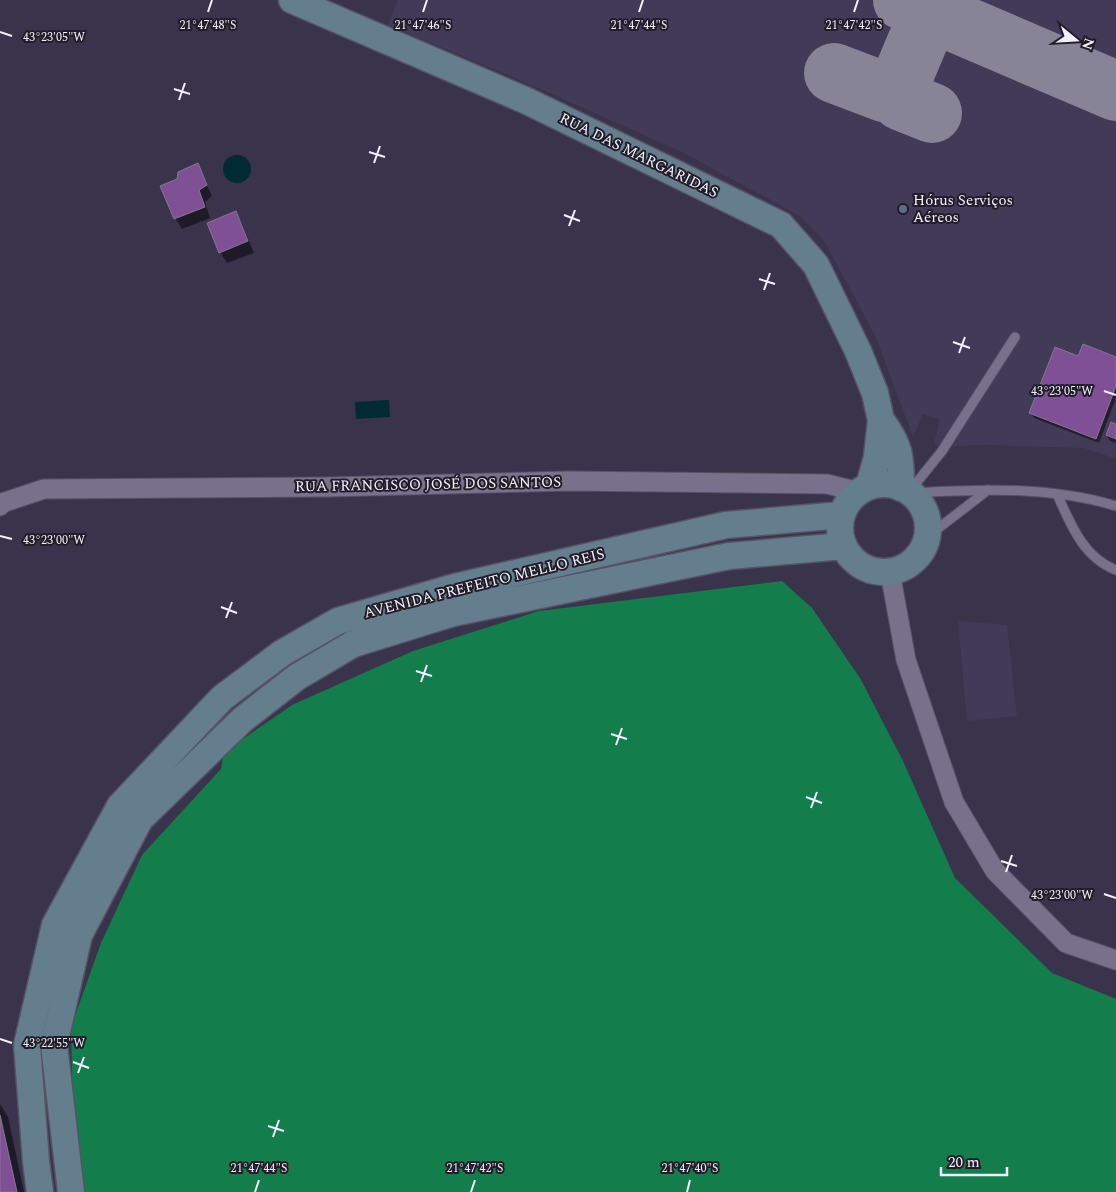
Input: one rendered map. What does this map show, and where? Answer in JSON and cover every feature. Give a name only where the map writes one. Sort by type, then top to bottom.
[{"type":"street","name":"RUA DAS MARGARIDAS","points":[[292,0],[527,101],[781,225],[816,265],[858,351],[875,393],[882,420],[894,438],[907,491]]},
{"type":"street","name":"RUA DAS MARGARIDAS","points":[[864,489],[877,457],[882,420]]},
{"type":"street","name":"RUA FRANCISCO JOSÉ DOS SANTOS","points":[[0,506],[2,503],[44,489],[328,486],[570,480],[827,484],[864,489]]},
{"type":"street","points":[[885,484],[907,491],[922,505],[927,520],[927,537],[923,549],[914,560],[903,568],[890,572],[871,570],[855,562],[844,546],[840,532],[842,515],[848,502],[864,489],[885,484]]},
{"type":"street","name":"AVENIDA PREFEITO MELLO REIS","points":[[40,1192],[27,1045],[55,925],[120,806],[222,698],[282,653],[338,621],[455,588],[726,525],[842,515]]},
{"type":"street","name":"AVENIDA PREFEITO MELLO REIS","points":[[71,1192],[54,1045],[80,936],[140,819],[242,720],[297,677],[353,644],[453,613],[728,556],[844,546]]},
{"type":"street","points":[[890,572],[906,660],[958,809],[995,871],[1066,943],[1116,960]]},
{"type":"lane","points":[[907,491],[942,451],[1015,337]]},
{"type":"lane","points":[[907,491],[988,490],[1057,494],[1095,500],[1116,506]]},
{"type":"lane","points":[[927,537],[988,490]]},
{"type":"lane","points":[[1057,494],[1075,534],[1104,565],[1116,570]]},
{"type":"shaded area","points":[[398,0],[1116,0],[1116,459],[1084,448],[988,445],[956,446],[942,451],[934,443],[940,420],[923,414],[913,437],[875,335],[823,239],[800,216],[684,153],[548,92],[388,25]]},
{"type":"shaded area","points":[[958,621],[1007,625],[1017,716],[967,721]]},
{"type":"green space","points":[[782,581],[812,608],[860,678],[903,761],[955,878],[1052,973],[1116,999],[1116,1192],[78,1192],[73,1122],[71,1027],[101,943],[142,855],[221,769],[224,752],[292,705],[413,651],[539,611]]},
{"type":"water","points":[[237,155],[247,159],[251,169],[247,179],[237,183],[227,179],[223,169],[227,159]]},
{"type":"water","points":[[389,400],[390,417],[356,419],[355,402]]},
{"type":"building","points":[[198,163],[207,185],[199,190],[205,207],[174,219],[160,186],[177,179],[178,172]]},
{"type":"building","points":[[236,211],[248,241],[219,253],[207,223]]},
{"type":"building","points":[[1083,344],[1116,357],[1116,386],[1096,439],[1029,413],[1055,347],[1078,356]]},
{"type":"building","points":[[1111,422],[1116,424],[1116,439],[1106,435]]},
{"type":"building","points":[[0,1115],[17,1192],[0,1192]]},
{"type":"taxiway","points":[[903,0],[1116,91]]},
{"type":"taxiway","points":[[930,12],[898,88],[902,101],[932,113]]},
{"type":"taxiway","points":[[834,73],[884,92],[889,93],[898,88]]},
{"type":"place","name":"Hórus Serviços Aéreos","points":[[903,209]]}]
